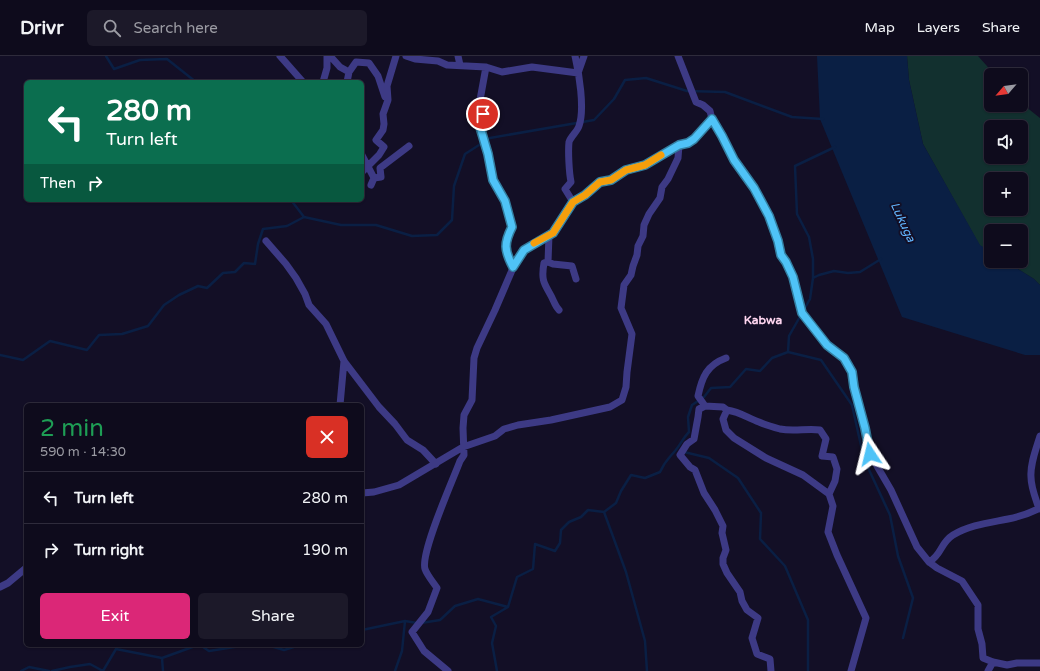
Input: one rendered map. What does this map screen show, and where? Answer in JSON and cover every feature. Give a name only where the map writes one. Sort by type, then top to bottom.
[{"type":"street","points":[[280,56],[301,80]]},
{"type":"street","points":[[324,80],[327,68],[327,56]]},
{"type":"street","points":[[330,56],[340,67],[349,72]]},
{"type":"street","points":[[364,170],[379,155],[384,147],[376,140],[383,130],[383,114],[387,103],[387,86],[396,56]]},
{"type":"street","points":[[406,56],[438,61],[447,65],[486,67],[502,72],[532,67],[578,73]]},
{"type":"street","points":[[458,56],[460,66]]},
{"type":"street","points":[[573,202],[565,189],[571,182],[569,171],[570,141],[579,126],[581,108],[579,77],[575,56]]},
{"type":"street","points":[[578,73],[584,56]]},
{"type":"street","points":[[678,56],[696,102],[704,105],[710,111],[712,119],[734,160],[754,188],[769,216],[778,241],[781,255],[793,277],[802,313],[827,345],[844,358],[852,372],[854,387],[870,454],[891,490],[917,547],[929,562],[962,581],[978,605],[978,629],[982,644],[983,658],[1007,665],[1017,663],[1040,663]]},
{"type":"street","points":[[348,80],[349,72],[356,62],[369,63],[378,76],[387,103]]},
{"type":"street","points":[[486,67],[480,100],[483,114],[480,127],[488,154],[493,180],[505,201],[512,227],[506,239],[506,250],[513,267]]},
{"type":"street","points":[[448,671],[424,651],[412,632],[428,612],[437,588],[425,569],[426,552],[434,527],[460,461],[464,455],[464,415],[472,400],[474,358],[477,348],[496,310],[513,267],[524,250],[553,233],[573,202],[585,195],[600,182],[611,180],[626,170],[645,165],[679,145],[688,143],[694,139],[712,119]]},
{"type":"street","points":[[364,493],[374,492],[399,485],[463,447],[494,436],[504,429],[518,425],[610,408],[622,400],[626,387],[632,334],[621,308],[624,285],[632,276],[638,246],[643,236],[644,225],[649,214],[660,198],[662,187],[668,179],[678,158],[679,145]]},
{"type":"street","points":[[374,178],[381,177],[380,168],[409,146]]},
{"type":"street","points":[[364,158],[374,178],[371,185]]},
{"type":"street","points":[[548,262],[549,235]]},
{"type":"street","points":[[266,241],[296,278],[309,305],[326,324],[344,361],[379,407],[395,424],[407,440],[423,450],[436,464]]},
{"type":"street","points":[[548,262],[572,266],[576,279]]},
{"type":"street","points":[[548,262],[544,263],[542,274],[543,281],[559,310]]},
{"type":"street","points":[[705,406],[698,396],[701,382],[705,373],[712,365],[719,360],[726,358]]},
{"type":"street","points":[[340,403],[344,361]]},
{"type":"street","points":[[772,671],[770,659],[757,654],[752,638],[758,618],[747,610],[742,601],[740,592],[727,573],[723,564],[723,558],[726,550],[722,533],[723,526],[704,493],[695,470],[690,467],[680,454],[687,444],[694,439],[699,409],[705,406],[723,407],[727,410],[738,412],[758,422],[782,429],[792,431],[803,429],[820,430],[826,439],[822,456],[833,456],[837,469],[835,481],[829,494]]},
{"type":"street","points":[[727,410],[723,419],[726,430],[734,438],[766,458],[803,475],[829,494],[833,506],[828,532],[866,618],[851,671]]},
{"type":"street","points":[[929,562],[938,555],[945,540],[962,530],[973,525],[1010,519],[1039,509],[1033,492],[1031,477],[1033,462],[1040,436]]},
{"type":"street","points":[[0,587],[8,583],[24,570]]},
{"type":"street","points":[[988,671],[993,662]]},
{"type":"green space","points":[[907,56],[978,56],[989,68],[984,68],[984,112],[1028,112],[1028,109],[1040,118],[1040,285],[1034,279],[1016,268],[1028,268],[1028,224],[984,224],[984,248],[980,246],[923,144],[909,80]]},
{"type":"water","name":"Lukuga","points":[[817,56],[907,56],[909,80],[923,144],[980,245],[984,248],[984,268],[1016,268],[1034,279],[1040,285],[1040,355],[1025,355],[902,317],[820,119]]},
{"type":"waterway","points":[[106,56],[114,69],[140,60],[167,59],[193,80]]},
{"type":"waterway","points":[[0,355],[23,360],[50,341],[87,350],[99,335],[122,334],[148,326],[164,305],[179,295],[198,286],[207,288],[223,273],[235,272],[244,263],[255,264],[258,244],[263,229],[287,226],[304,217],[341,225],[376,225],[412,236],[437,235],[452,220],[454,186],[465,154],[490,138],[594,120],[614,99],[625,80],[646,78],[687,91],[725,92],[792,117],[823,119]]},
{"type":"waterway","points":[[813,278],[813,259],[809,237],[797,214],[795,166],[835,147]]},
{"type":"waterway","points":[[293,202],[304,217]]},
{"type":"waterway","points":[[421,623],[440,620],[455,606],[478,599],[508,607],[517,577],[533,569],[535,544],[555,551],[560,543],[561,530],[569,522],[581,517],[588,510],[604,512],[616,503],[621,491],[631,475],[645,478],[660,472],[665,463],[689,432],[688,417],[692,405],[704,397],[711,388],[730,387],[746,369],[760,371],[772,358],[788,352],[789,336],[810,299],[813,278],[834,271],[848,273],[860,272],[881,259]]},
{"type":"waterway","points":[[788,352],[821,360],[852,405],[864,459],[890,515],[898,556],[913,598],[903,638]]},
{"type":"waterway","points":[[684,452],[709,458],[738,478],[761,513],[760,539],[785,566],[808,620],[808,671]]},
{"type":"waterway","points":[[604,512],[626,572],[645,641],[647,671]]},
{"type":"waterway","points":[[497,671],[492,643],[496,626],[491,617],[508,607]]},
{"type":"waterway","points":[[364,630],[405,621],[417,623]]},
{"type":"waterway","points":[[395,671],[402,651],[405,621]]},
{"type":"waterway","points":[[52,671],[90,664],[103,671],[116,649],[162,658],[192,647]]},
{"type":"waterway","points":[[203,647],[209,651],[234,647]]},
{"type":"waterway","points":[[274,647],[284,650],[294,647]]},
{"type":"waterway","points":[[162,658],[163,671]]},
{"type":"waterway","points":[[21,671],[29,667],[49,671]]},
{"type":"slow traffic","points":[[534,243],[553,233],[573,202],[585,195],[600,182],[611,180],[626,170],[645,165],[661,155]]},
{"type":"district","name":"Kabwa","points":[[763,320]]},
{"type":"route","points":[[483,114],[480,127],[488,154],[493,180],[505,201],[512,227],[506,239],[506,250],[513,267],[524,250],[553,233],[573,202],[585,195],[600,182],[611,180],[626,170],[645,165],[679,145],[688,143],[694,139],[712,119],[734,160],[754,188],[769,216],[778,241],[781,255],[793,277],[802,313],[827,345],[844,358],[852,372],[854,387],[862,411],[870,454]]}]
